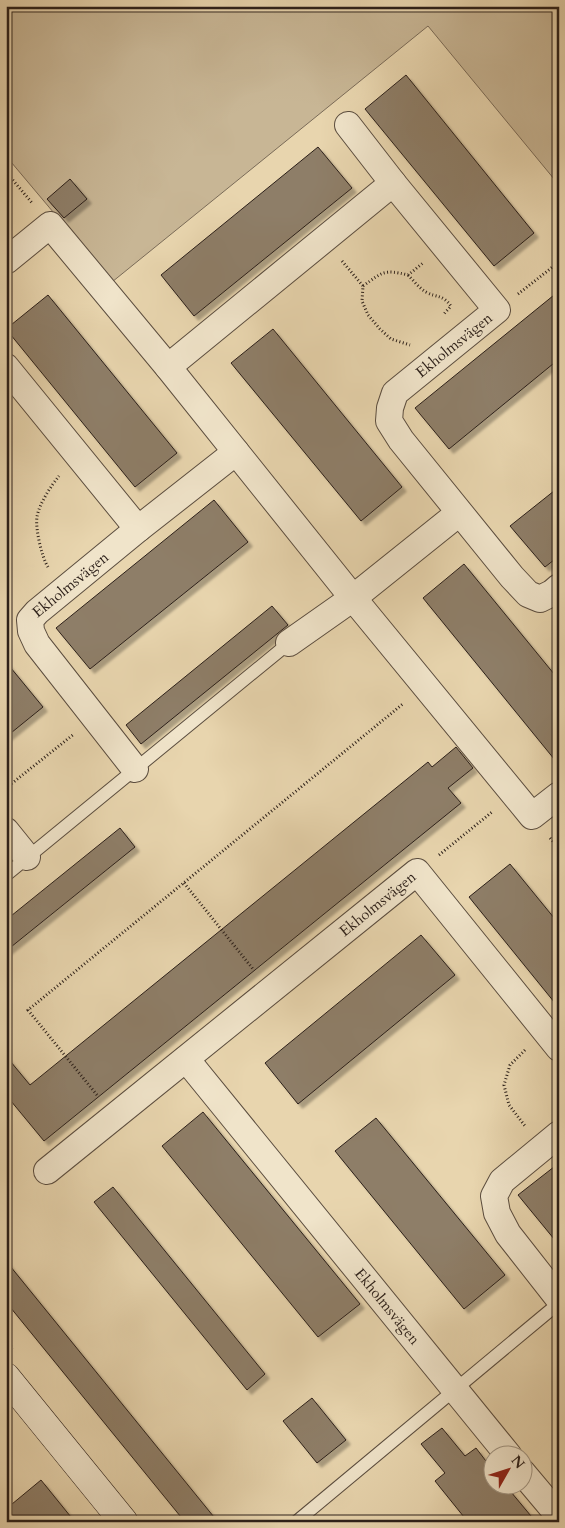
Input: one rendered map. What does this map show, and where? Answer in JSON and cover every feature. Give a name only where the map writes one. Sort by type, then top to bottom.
[{"type":"street","name":"Ekholmsvägen","points":[[348,126],[497,310],[395,393],[390,408],[389,421],[401,440],[459,513],[512,578],[528,594],[540,599],[559,587]]},
{"type":"street","points":[[168,367],[393,183]]},
{"type":"street","points":[[6,261],[50,225],[168,367],[353,598],[532,816],[559,795]]},
{"type":"street","points":[[6,367],[138,529]]},
{"type":"street","name":"Ekholmsvägen","points":[[135,769],[37,644],[31,631],[30,620],[37,612],[138,529],[236,452]]},
{"type":"street","points":[[289,643],[353,598],[459,513]]},
{"type":"street","points":[[6,831],[27,857]]},
{"type":"street","name":"Ekholmsvägen","points":[[46,1171],[417,872],[552,1039]]},
{"type":"street","name":"Ekholmsvägen","points":[[186,1059],[501,1446]]},
{"type":"street","points":[[550,1141],[502,1180],[494,1196],[497,1213],[508,1234],[559,1299]]},
{"type":"street","points":[[6,1377],[124,1522]]},
{"type":"street","points":[[532,1484],[559,1516]]},
{"type":"lane","points":[[6,874],[289,643]]},
{"type":"lane","points":[[296,1522],[559,1303]]},
{"type":"path","points":[[6,172],[50,225]]},
{"type":"path","points":[[324,240],[363,286],[362,301],[368,315],[391,339],[405,342],[414,347],[429,366]]},
{"type":"path","points":[[408,275],[444,245]]},
{"type":"path","points":[[497,310],[559,262]]},
{"type":"path","points":[[363,286],[381,273],[392,271],[408,275],[425,292],[436,294],[446,300],[451,306],[441,317],[441,331],[450,348]]},
{"type":"path","points":[[65,589],[46,565],[39,543],[36,518],[49,489],[62,472],[80,457]]},
{"type":"path","points":[[114,1116],[28,1010],[425,686]]},
{"type":"path","points":[[6,788],[94,718]]},
{"type":"path","points":[[417,872],[514,794]]},
{"type":"path","points":[[184,883],[271,990]]},
{"type":"path","points":[[550,1141],[509,1104],[504,1085],[510,1065],[552,1039]]},
{"type":"shaded area","points":[[6,6],[559,6],[559,185],[428,26],[112,282],[6,156]]},
{"type":"building","points":[[406,75],[534,233],[494,266],[365,109]]},
{"type":"building","points":[[318,147],[352,188],[194,316],[161,275]]},
{"type":"building","points":[[70,179],[87,199],[64,218],[47,199]]},
{"type":"building","points":[[559,291],[559,359],[449,449],[415,408]]},
{"type":"building","points":[[48,295],[177,453],[135,487],[6,329]]},
{"type":"building","points":[[273,329],[402,487],[361,521],[231,363]]},
{"type":"building","points":[[559,487],[559,556],[545,567],[510,526]]},
{"type":"building","points":[[214,500],[248,542],[90,669],[56,628]]},
{"type":"building","points":[[464,564],[559,680],[559,765],[423,598]]},
{"type":"building","points":[[272,606],[288,625],[141,744],[126,725]]},
{"type":"building","points":[[6,662],[43,707],[6,737]]},
{"type":"building","points":[[456,747],[473,768],[448,788],[461,803],[44,1141],[6,1095],[6,1056],[30,1085],[428,762],[432,767]]},
{"type":"building","points":[[120,828],[135,847],[6,951],[6,920]]},
{"type":"building","points":[[510,864],[559,924],[559,1008],[469,897]]},
{"type":"building","points":[[421,935],[455,975],[298,1104],[265,1063]]},
{"type":"building","points":[[203,1112],[360,1304],[318,1337],[162,1146]]},
{"type":"building","points":[[376,1118],[505,1275],[464,1309],[335,1151]]},
{"type":"building","points":[[559,1163],[559,1245],[518,1195]]},
{"type":"building","points":[[113,1187],[265,1374],[247,1390],[94,1202]]},
{"type":"building","points":[[6,1261],[218,1522],[185,1522],[6,1302]]},
{"type":"building","points":[[312,1398],[346,1440],[317,1463],[283,1421]]},
{"type":"building","points":[[442,1428],[465,1456],[476,1448],[482,1456],[482,1496],[514,1496],[536,1522],[468,1522],[435,1481],[445,1473],[421,1444]]},
{"type":"building","points":[[41,1480],[75,1522],[6,1522],[6,1509]]}]
